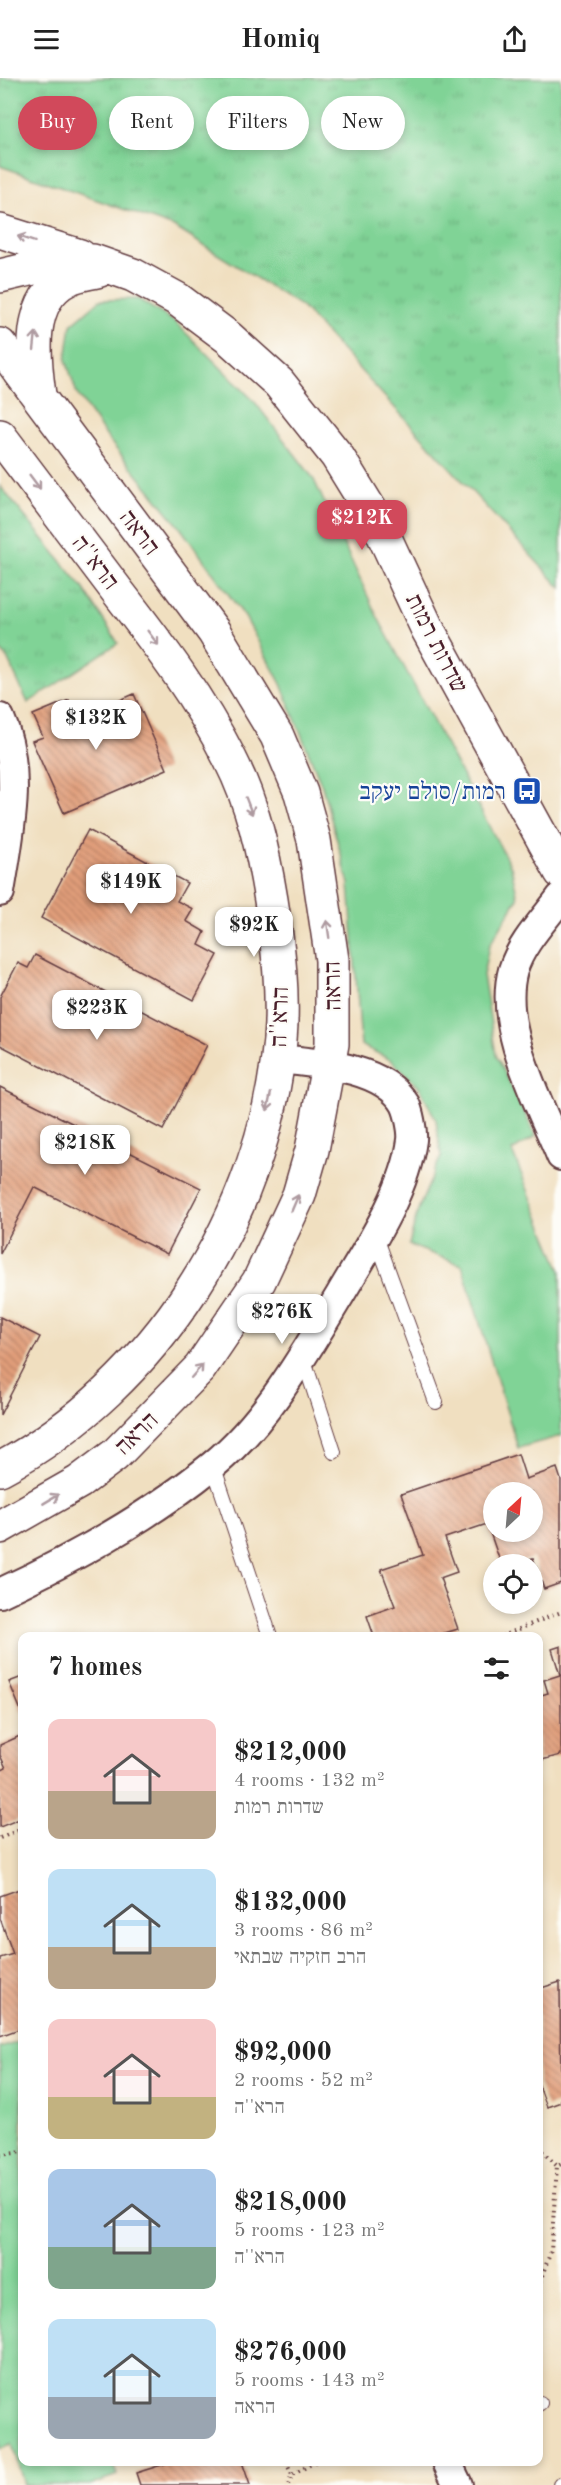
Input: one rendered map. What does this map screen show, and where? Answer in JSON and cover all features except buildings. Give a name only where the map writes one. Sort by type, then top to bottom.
[{"type":"street","name":"שדרות רמות","points":[[0,231],[133,275],[177,298],[229,338],[279,382],[337,456],[376,521],[427,628],[561,872]]},
{"type":"street","points":[[0,276],[64,261],[101,264]]},
{"type":"street","points":[[40,399],[33,354],[36,324],[48,295],[67,279],[101,264]]},
{"type":"street","name":"הראה","points":[[0,345],[214,632],[277,736],[301,793],[314,840],[333,960],[332,1044],[312,1150],[294,1205],[259,1281],[200,1368],[115,1455],[79,1482],[0,1527]]},
{"type":"street","name":"הרא''ה","points":[[0,436],[171,661],[230,760],[251,810],[263,852],[280,963],[280,1039],[261,1137],[249,1177],[214,1255],[159,1335],[81,1415],[49,1439],[0,1468]]},
{"type":"street","points":[[0,718],[7,734],[12,771],[11,827],[0,892]]},
{"type":"street","points":[[561,897],[522,952],[513,970],[510,1001],[514,1034],[561,1155]]},
{"type":"street","points":[[0,1593],[105,1539],[213,1465],[240,1440],[302,1356],[376,1236],[407,1159],[412,1137],[405,1105],[389,1086],[368,1076],[329,1065],[277,1059]]},
{"type":"street","points":[[449,2466],[458,2485]]},
{"type":"lane","points":[[376,1236],[436,1401]]},
{"type":"lane","points":[[302,1356],[334,1452]]},
{"type":"lane","points":[[213,1465],[269,1632]]},
{"type":"path","points":[[512,1632],[561,1612]]},
{"type":"path","points":[[0,1838],[18,1831]]},
{"type":"path","points":[[543,2151],[559,2165],[551,2251],[543,2273]]},
{"type":"path","points":[[0,2156],[18,2153]]},
{"type":"path","points":[[288,2466],[292,2475]]},
{"type":"path","points":[[288,2485],[292,2475],[308,2466]]},
{"type":"green space","points":[[0,78],[561,78],[561,588],[301,306],[174,227],[0,166]]},
{"type":"green space","points":[[138,299],[175,322],[254,401],[313,478],[377,616],[511,867],[518,898],[489,946],[483,975],[496,1055],[536,1136],[512,1151],[561,1271],[561,1436],[518,1448],[462,1265],[409,1245],[418,1210],[441,1156],[436,1120],[420,1088],[391,1060],[361,1045],[349,884],[322,786],[281,684],[245,617],[179,526],[109,440],[77,394],[66,360],[71,325],[100,300]]},
{"type":"green space","points":[[0,486],[84,589],[118,643],[28,703],[7,658],[0,650]]},
{"type":"green space","points":[[18,2042],[18,2464],[12,2444],[0,2448],[0,2048]]},
{"type":"green space","points":[[18,2466],[114,2466],[117,2475],[90,2485],[24,2485]]},
{"type":"place","name":"רמות/סולם יעקב","points":[[527,791]]}]
